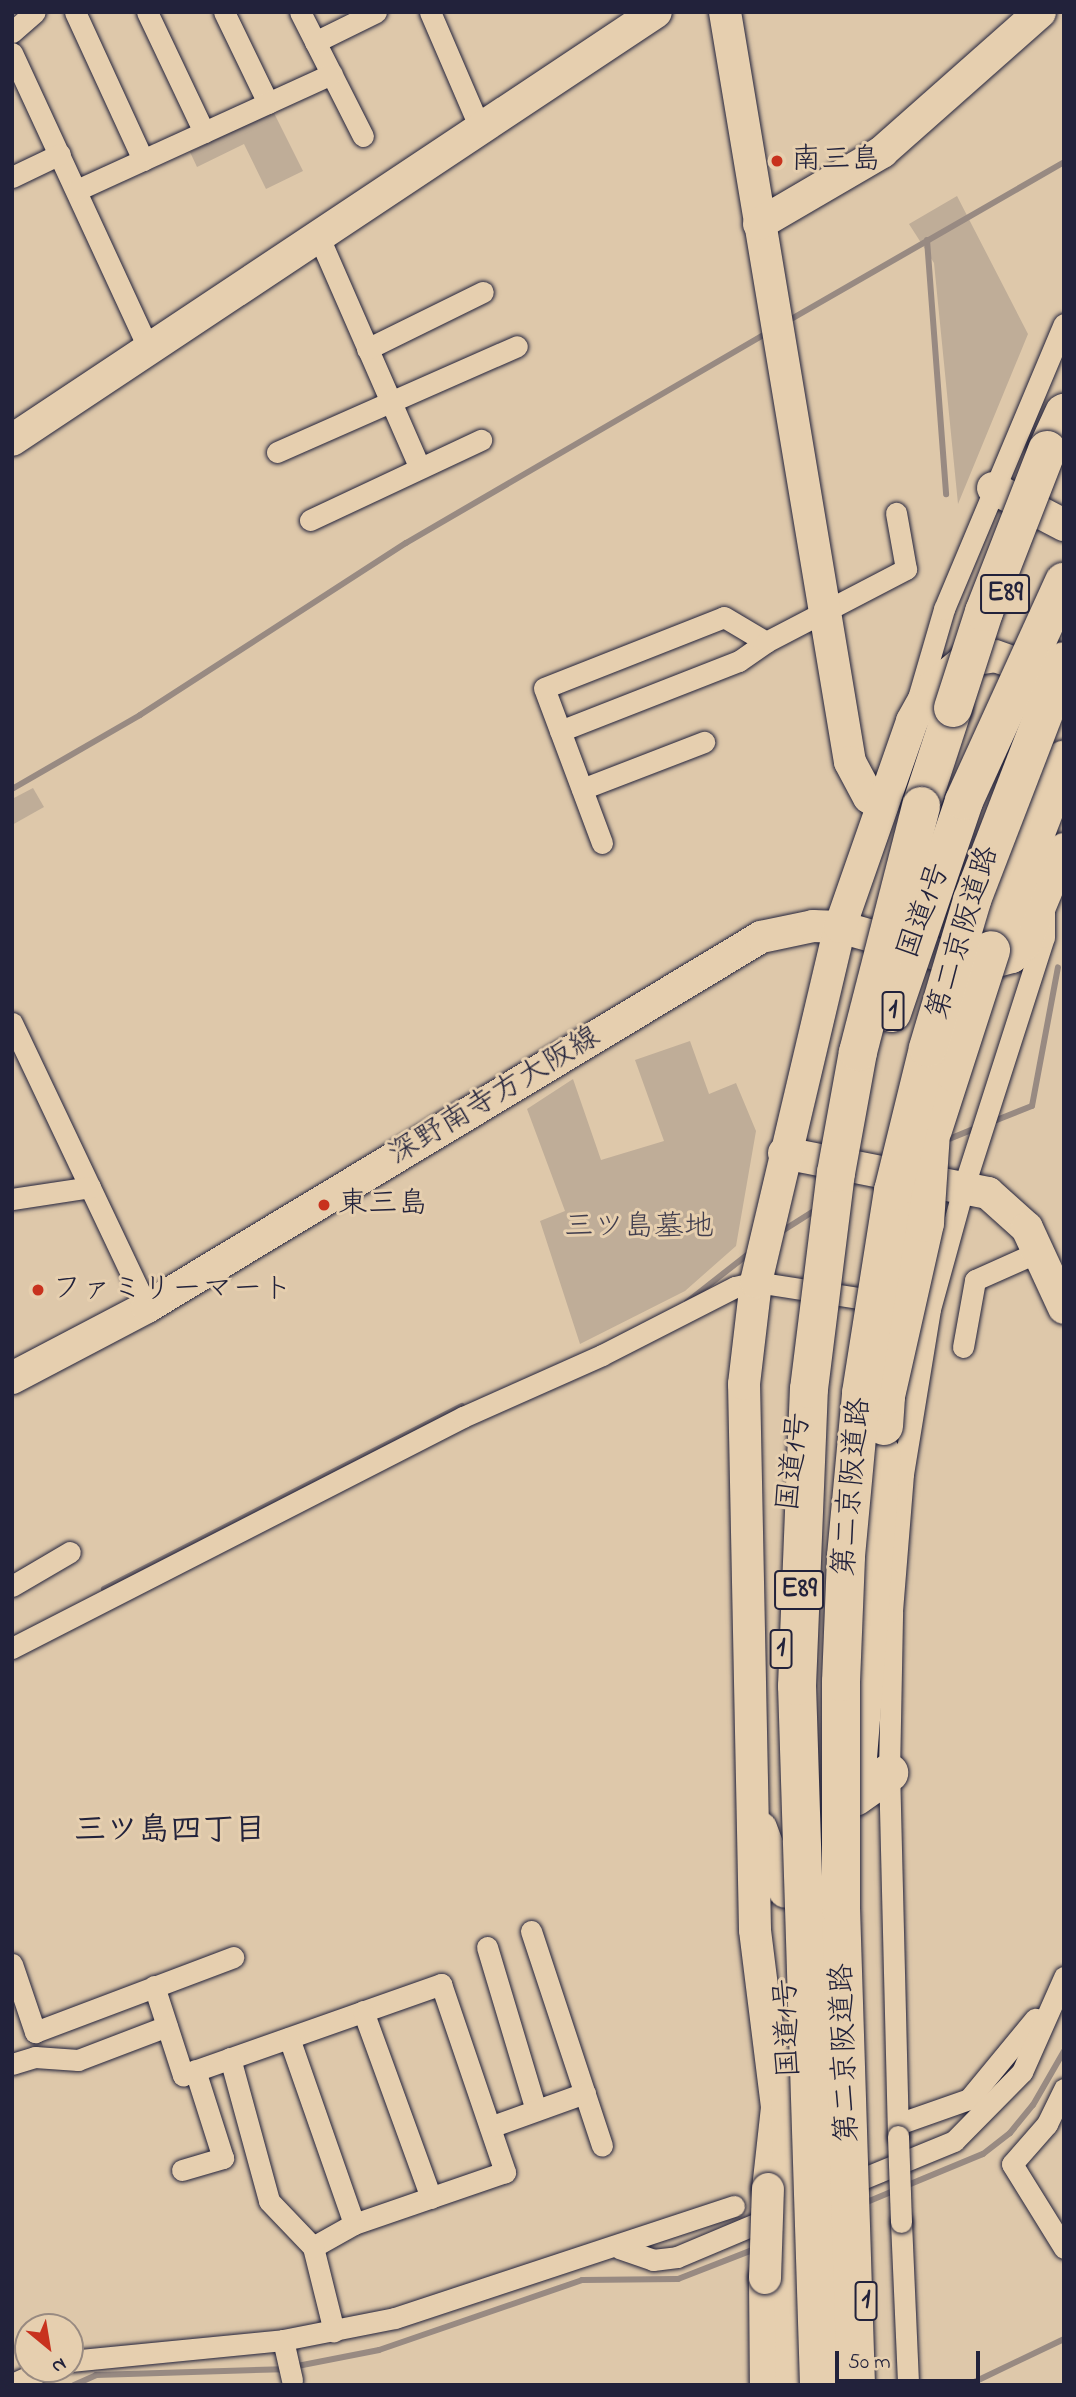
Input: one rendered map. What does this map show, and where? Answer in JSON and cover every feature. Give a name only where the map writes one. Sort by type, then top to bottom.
[{"type":"highway","points":[[953,708],[984,612],[1064,413]]},
{"type":"highway","name":"E89","points":[[953,708],[994,615],[1064,483]]},
{"type":"highway","name":"国道1号","points":[[795,2385],[787,2216],[780,1662],[791,1462],[823,1293],[858,1168],[901,979],[964,802],[1064,582]]},
{"type":"highway","name":"国道1号","points":[[870,2385],[862,2196],[855,1797],[886,1396],[918,1308],[938,1036],[968,890],[1013,758],[1064,647]]},
{"type":"highway","name":"第二京阪道路","points":[[856,2385],[841,1909],[846,1556],[874,1294],[912,1113],[972,900],[1064,661]]},
{"type":"highway","name":"第二京阪道路","points":[[819,2385],[797,1686],[810,1389],[836,1173],[858,1052],[889,918],[953,708]]},
{"type":"highway","points":[[846,1556],[887,1292],[916,1183],[991,950],[1064,760]]},
{"type":"highway","points":[[855,1797],[889,1773]]},
{"type":"street","points":[[12,32],[35,12]]},
{"type":"street","points":[[75,12],[143,160]]},
{"type":"street","points":[[147,12],[204,132]]},
{"type":"street","points":[[224,12],[268,103]]},
{"type":"street","points":[[300,12],[363,136]]},
{"type":"street","points":[[315,42],[376,12]]},
{"type":"street","points":[[430,12],[480,128]]},
{"type":"street","points":[[12,440],[656,12]]},
{"type":"street","points":[[725,12],[850,762],[869,797],[882,807]]},
{"type":"street","points":[[759,224],[882,152],[1040,12]]},
{"type":"street","points":[[12,53],[22,98],[60,154],[149,350]]},
{"type":"street","points":[[77,190],[332,74]]},
{"type":"street","points":[[12,177],[60,154]]},
{"type":"street","points":[[318,235],[420,468]]},
{"type":"street","points":[[367,349],[482,292]]},
{"type":"street","points":[[766,2385],[765,2278],[787,2216],[772,2043],[757,1969],[744,1384],[756,1282],[784,1153],[840,927],[912,720],[944,609],[1064,324]]},
{"type":"street","points":[[277,452],[517,346]]},
{"type":"street","points":[[310,520],[481,440]]},
{"type":"street","points":[[993,488],[1064,525]]},
{"type":"street","points":[[560,731],[739,661],[823,609],[906,569],[896,513]]},
{"type":"street","points":[[602,843],[544,688],[724,617],[766,642]]},
{"type":"street","points":[[912,720],[930,689],[949,670],[984,655],[1064,681]]},
{"type":"street","points":[[582,789],[704,742]]},
{"type":"street","name":"深野南寺方大阪線","points":[[12,1378],[147,1307],[761,937],[813,926],[840,927],[978,966],[999,964],[1024,945],[1064,849]]},
{"type":"street","points":[[928,1182],[1044,937],[1044,898]]},
{"type":"street","points":[[12,1023],[147,1307]]},
{"type":"street","points":[[784,1153],[988,1193],[1020,1217],[1064,1308]]},
{"type":"street","points":[[12,1199],[90,1186]]},
{"type":"street","points":[[964,1347],[975,1280],[1038,1252]]},
{"type":"street","points":[[12,1648],[463,1418],[602,1355],[735,1287],[756,1282],[918,1308],[895,1569],[889,1773],[908,2385]]},
{"type":"street","points":[[12,1586],[70,1552]]},
{"type":"street","points":[[753,1807],[785,1892]]},
{"type":"street","points":[[531,1931],[602,2147]]},
{"type":"street","points":[[487,1947],[536,2110]]},
{"type":"street","points":[[12,1964],[35,2032],[233,1957]]},
{"type":"street","points":[[898,2130],[969,2099],[1028,2029],[1064,1975]]},
{"type":"street","points":[[619,2248],[653,2260],[677,2257],[787,2216],[862,2196],[954,2141],[1022,2072],[1064,1975]]},
{"type":"street","points":[[154,1986],[183,2074],[441,1984],[505,2172],[355,2224],[313,2247]]},
{"type":"street","points":[[363,2011],[431,2198]]},
{"type":"street","points":[[12,2064],[35,2057],[78,2060],[167,2026]]},
{"type":"street","points":[[289,2038],[355,2224]]},
{"type":"street","points":[[230,2058],[269,2201],[313,2247],[334,2331]]},
{"type":"street","points":[[182,2170],[223,2158],[195,2070]]},
{"type":"street","points":[[1064,2089],[1047,2124],[1012,2164],[1064,2248]]},
{"type":"street","points":[[490,2127],[585,2093]]},
{"type":"street","points":[[84,2360],[283,2340],[395,2318],[619,2248],[734,2206]]},
{"type":"street","points":[[283,2340],[292,2380]]},
{"type":"green space","points":[[273,111],[303,171],[266,189],[244,144],[197,167],[190,152]]},
{"type":"green space","points":[[957,196],[1028,334],[958,504],[934,263],[909,224]]},
{"type":"green space","points":[[33,788],[44,807],[12,825],[12,799]]},
{"type":"green space","name":"三ツ島墓地","points":[[690,1041],[709,1094],[736,1083],[756,1131],[736,1246],[685,1291],[580,1344],[540,1221],[565,1211],[527,1109],[573,1079],[601,1160],[664,1141],[635,1060]]},
{"type":"waterway","points":[[786,322],[1064,162]]},
{"type":"waterway","points":[[927,240],[946,494]]},
{"type":"waterway","points":[[12,789],[140,715],[406,543],[768,332]]},
{"type":"waterway","points":[[989,1123],[1032,1106],[1058,967]]},
{"type":"waterway","points":[[944,1141],[976,1128]]},
{"type":"waterway","points":[[779,1233],[817,1209]]},
{"type":"waterway","points":[[687,1302],[752,1251]]},
{"type":"waterway","points":[[104,1589],[462,1406]]},
{"type":"waterway","points":[[862,2204],[983,2154],[1010,2133],[1033,2105],[1064,2051]]},
{"type":"waterway","points":[[74,2385],[96,2375],[282,2369],[379,2350],[582,2280],[678,2279],[755,2249]]},
{"type":"waterway","points":[[968,2385],[1064,2339]]},
{"type":"place","name":"南三島","points":[[777,161]]},
{"type":"place","name":"東三島","points":[[324,1205]]},
{"type":"place","name":"ファミリーマート","points":[[38,1290]]},
{"type":"district","name":"三ツ島四丁目","points":[[170,1832]]}]
